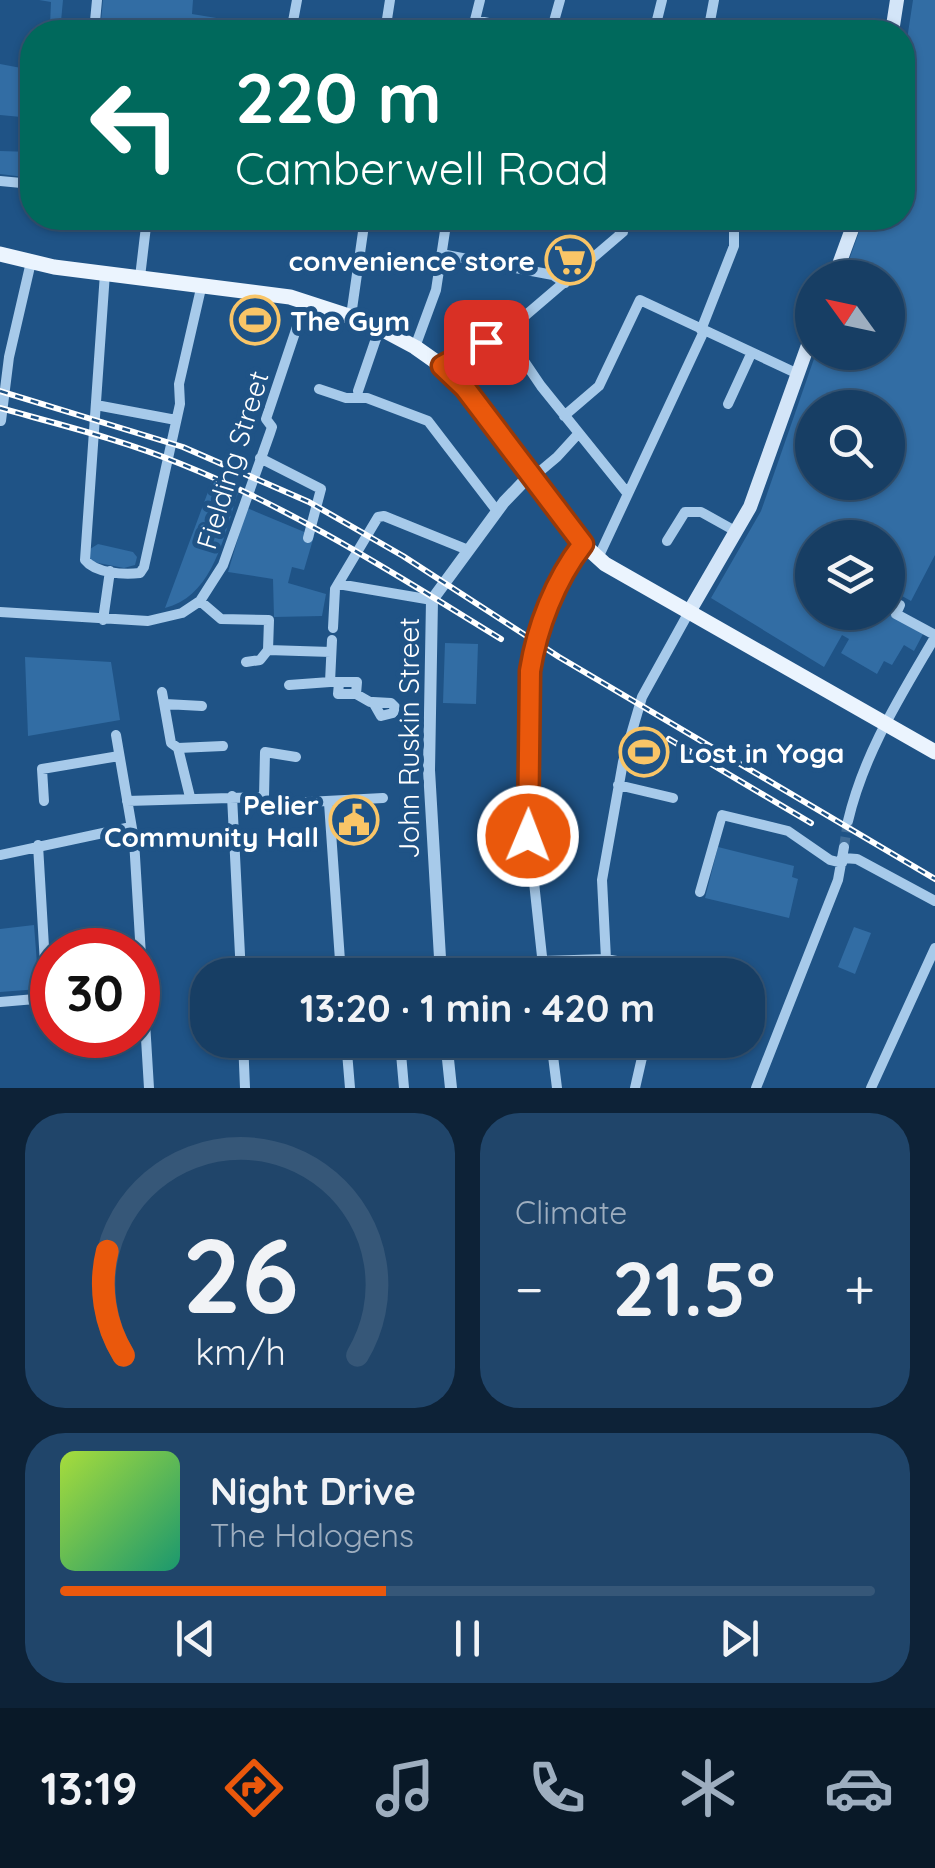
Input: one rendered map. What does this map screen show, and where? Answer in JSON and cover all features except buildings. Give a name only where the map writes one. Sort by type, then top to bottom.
[{"type":"main road","points":[[841,260],[852,230]]},
{"type":"main road","points":[[0,254],[31,262],[306,300],[378,327],[415,346],[465,388],[583,544],[598,558],[935,752]]},
{"type":"main road","points":[[689,612],[754,496],[799,370]]},
{"type":"street","points":[[475,20],[480,0]]},
{"type":"street","points":[[140,278],[145,230]]},
{"type":"street","points":[[350,316],[363,230]]},
{"type":"street","points":[[415,346],[436,290],[445,230]]},
{"type":"street","points":[[442,366],[504,333],[623,232],[620,230]]},
{"type":"street","points":[[598,558],[702,331],[734,246],[734,230]]},
{"type":"street","points":[[441,254],[553,275],[565,283]]},
{"type":"street","points":[[2,421],[9,357],[31,262]]},
{"type":"street","points":[[105,273],[84,560],[90,567],[110,571],[137,574],[144,568],[202,284]]},
{"type":"street","name":"Fielding Street","points":[[200,601],[223,565],[272,427],[266,419],[306,300]]},
{"type":"street","points":[[564,416],[600,386],[640,300],[798,374]]},
{"type":"street","points":[[358,391],[378,327]]},
{"type":"street","points":[[504,333],[564,416],[628,494]]},
{"type":"street","points":[[728,404],[751,354]]},
{"type":"street","points":[[319,389],[346,398],[370,398],[424,418],[497,511]]},
{"type":"street","points":[[96,405],[176,420]]},
{"type":"street","points":[[531,476],[558,457],[578,434]]},
{"type":"street","points":[[260,458],[321,489],[308,538]]},
{"type":"street","name":"John Ruskin Street","points":[[440,958],[428,770],[432,600],[497,511],[531,476]]},
{"type":"street","points":[[668,541],[685,512],[700,512],[737,532]]},
{"type":"street","points":[[334,682],[332,597],[375,522],[382,516],[468,550]]},
{"type":"street","points":[[542,958],[528,836],[530,671],[534,646],[549,605],[583,544]]},
{"type":"street","points":[[103,620],[110,571]]},
{"type":"street","points":[[338,584],[432,600]]},
{"type":"street","points":[[0,612],[103,620],[162,619],[200,601],[221,619],[269,620],[268,650],[260,660],[246,662]]},
{"type":"street","points":[[606,958],[602,880],[636,711],[689,612]]},
{"type":"street","points":[[848,821],[860,775],[935,636],[905,619]]},
{"type":"street","points":[[268,650],[332,640]]},
{"type":"street","points":[[289,685],[357,682],[356,694],[373,702]]},
{"type":"street","points":[[202,706],[163,698],[171,743],[178,748],[223,746]]},
{"type":"street","points":[[116,735],[131,827],[149,1088]]},
{"type":"street","points":[[178,748],[190,798]]},
{"type":"street","points":[[127,801],[264,797],[266,752],[296,757]]},
{"type":"street","points":[[44,801],[42,769],[119,756]]},
{"type":"street","points":[[618,786],[673,798]]},
{"type":"street","points":[[232,796],[240,958]]},
{"type":"street","points":[[306,802],[383,798]]},
{"type":"street","points":[[329,802],[340,958]]},
{"type":"street","points":[[700,892],[722,816],[788,831],[830,860],[843,856],[857,859],[935,901]]},
{"type":"street","points":[[0,855],[131,827]]},
{"type":"street","points":[[0,1002],[46,998],[38,845]]},
{"type":"street","points":[[756,1088],[843,856]]},
{"type":"street","points":[[871,1088],[935,948]]},
{"type":"street","points":[[244,1058],[246,1088]]},
{"type":"street","points":[[348,1058],[350,1088]]},
{"type":"street","points":[[401,1058],[404,1088]]},
{"type":"street","points":[[448,1058],[450,1088]]},
{"type":"street","points":[[554,1058],[557,1088]]},
{"type":"street","points":[[635,1088],[642,1058]]},
{"type":"shaded area","points":[[39,0],[63,0],[61,20],[50,20],[51,2]]},
{"type":"shaded area","points":[[103,0],[193,0],[192,14],[228,20],[101,20]]},
{"type":"shaded area","points":[[913,0],[935,0],[935,555],[911,601],[905,598],[905,520],[795,520],[795,630],[905,630],[905,623],[923,634],[914,651],[904,645],[892,665],[884,661],[877,674],[841,653],[849,639],[842,635],[824,667],[711,598],[761,511],[795,413],[795,500],[905,500],[905,390],[803,390],[810,370],[905,370],[905,260],[849,260],[860,230],[915,230],[915,20],[910,20]]},
{"type":"shaded area","points":[[0,64],[20,68],[20,117],[0,115]]},
{"type":"shaded area","points":[[0,151],[20,152],[20,176],[0,174]]},
{"type":"shaded area","points":[[212,481],[238,493],[222,544],[195,591],[165,608]]},
{"type":"shaded area","points":[[247,508],[314,536],[304,570],[292,567],[288,583],[326,594],[322,616],[274,617],[273,579],[228,572]]},
{"type":"shaded area","points":[[98,544],[133,552],[137,557],[135,565],[124,568],[93,562],[90,549]]},
{"type":"shaded area","points":[[445,643],[478,644],[476,704],[443,703]]},
{"type":"shaded area","points":[[25,657],[111,662],[120,720],[28,736]]},
{"type":"shaded area","points":[[718,847],[794,866],[792,877],[798,879],[789,918],[705,898]]},
{"type":"shaded area","points":[[34,925],[30,928],[30,990],[0,992],[0,929]]},
{"type":"shaded area","points":[[854,927],[871,933],[855,974],[838,967]]},
{"type":"tunnel","points":[[844,847],[848,821]]},
{"type":"railway","points":[[0,391],[183,447],[309,502],[403,556],[559,657],[935,879]]},
{"type":"railway","points":[[0,408],[92,433],[223,482],[345,545],[501,639]]},
{"type":"railway","points":[[669,739],[811,823]]},
{"type":"place","name":"convenience store","points":[[570,260]]},
{"type":"place","name":"The Gym","points":[[255,320]]},
{"type":"place","name":"Lost in Yoga","points":[[644,752]]},
{"type":"place","name":"Pelier Community Hall","points":[[354,820]]},
{"type":"route","points":[[486,342],[442,366],[465,388],[583,544],[554,594],[534,646],[530,671],[528,836]]}]
